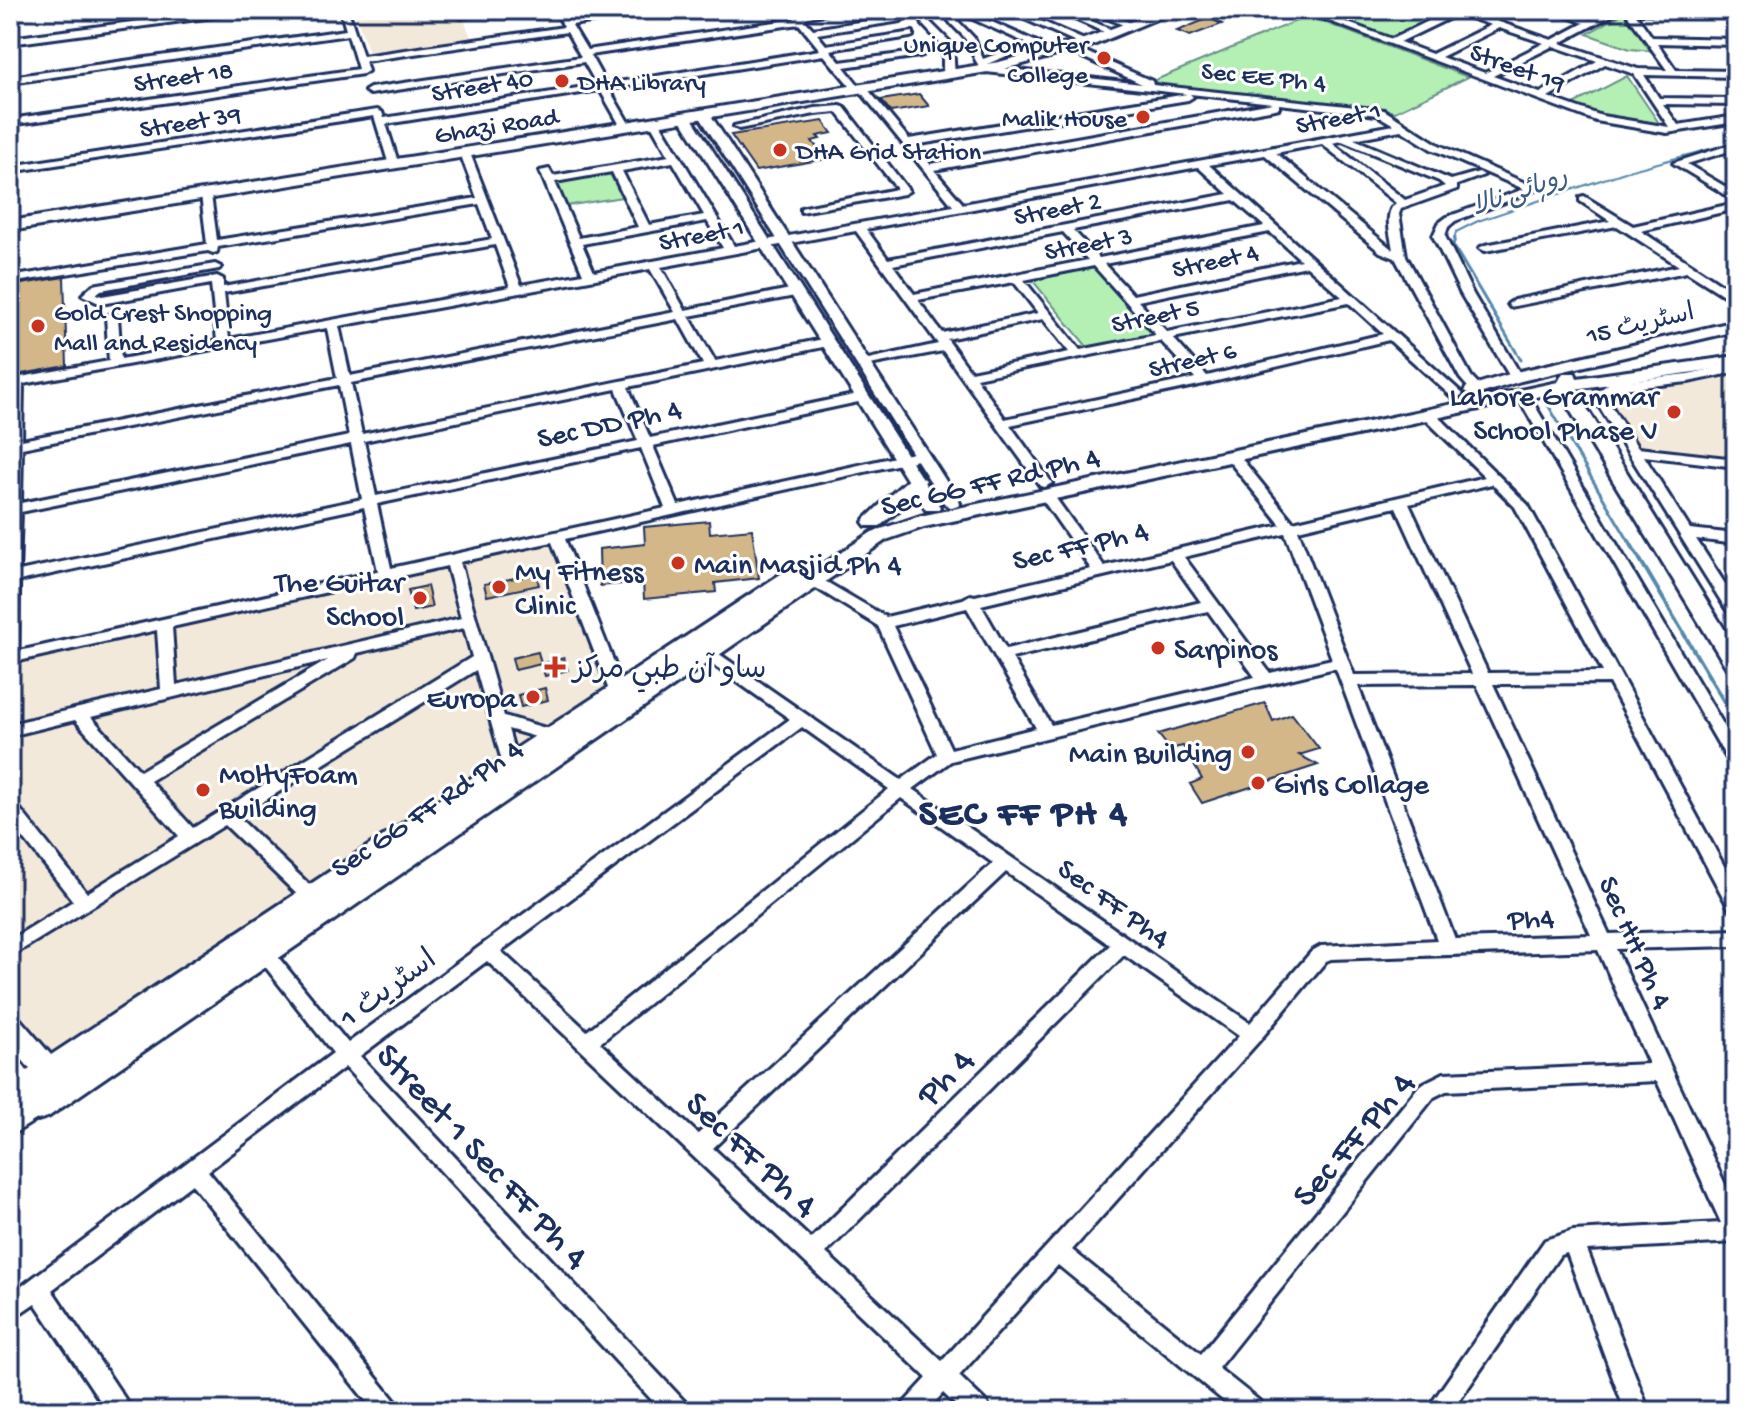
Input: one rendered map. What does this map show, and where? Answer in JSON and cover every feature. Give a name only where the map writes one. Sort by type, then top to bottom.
[{"type":"main road","name":"Ghazi Road","points":[[10,226],[952,75],[983,65],[1063,51],[1133,26],[1161,12]]},
{"type":"main road","name":"اسٹریٹ 15","points":[[1566,379],[1633,351],[1736,326]]},
{"type":"main road","points":[[873,522],[942,505],[1046,489],[1476,390],[1552,377],[1566,379],[1736,361]]},
{"type":"main road","name":"Sec GG FF Rd Ph 4","points":[[20,1090],[56,1081],[562,737],[707,653],[890,530],[1046,489],[1232,456],[1428,414],[1519,386],[1566,379]]},
{"type":"main road","points":[[1566,379],[1694,556],[1736,636]]},
{"type":"main road","points":[[1566,379],[1736,665]]},
{"type":"main road","points":[[1476,390],[1519,386]]},
{"type":"main road","points":[[258,944],[311,897],[510,764],[562,737],[618,693],[873,522],[905,495],[917,480]]},
{"type":"main road","points":[[10,1026],[56,1081]]},
{"type":"street","points":[[10,41],[243,10]]},
{"type":"street","points":[[344,10],[394,165]]},
{"type":"street","points":[[461,15],[491,10]]},
{"type":"street","points":[[559,10],[626,127]]},
{"type":"street","name":"Street 18","points":[[10,122],[362,65],[658,10]]},
{"type":"street","points":[[370,91],[842,10]]},
{"type":"street","points":[[922,10],[926,23],[948,45],[948,70],[952,75]]},
{"type":"street","points":[[948,10],[949,19],[972,42],[975,57],[983,65],[1034,43]]},
{"type":"street","points":[[957,10],[1034,43],[1149,83],[1150,88]]},
{"type":"street","points":[[1058,10],[1114,33]]},
{"type":"street","points":[[1071,15],[1083,10]]},
{"type":"street","points":[[1093,10],[1133,26]]},
{"type":"street","name":"Street 19","points":[[1304,10],[1600,119],[1667,130],[1736,119]]},
{"type":"street","points":[[1332,20],[1355,10]]},
{"type":"street","points":[[1391,43],[1456,10],[1637,72],[1736,74]]},
{"type":"street","points":[[1553,10],[1592,23]]},
{"type":"street","points":[[1485,77],[1618,10]]},
{"type":"street","points":[[1629,10],[1736,13]]},
{"type":"street","points":[[1629,10],[1673,72]]},
{"type":"street","points":[[988,24],[1012,12],[1086,43]]},
{"type":"street","points":[[811,32],[897,14],[921,45],[919,76],[923,80]]},
{"type":"street","points":[[797,16],[960,208]]},
{"type":"street","points":[[1432,58],[1498,25]]},
{"type":"street","points":[[10,80],[351,32]]},
{"type":"street","name":"Street 40","points":[[379,117],[602,87],[910,34]]},
{"type":"street","points":[[1651,40],[1736,42]]},
{"type":"street","points":[[838,65],[920,53]]},
{"type":"street","points":[[1539,98],[1604,61]]},
{"type":"street","name":"Sec EE Ph 4","points":[[983,65],[1150,88],[1380,112],[1435,147],[1534,189],[1451,219],[1443,225],[1439,236],[1445,253],[1519,386]]},
{"type":"street","points":[[1637,72],[1674,127]]},
{"type":"street","points":[[905,143],[1211,94]]},
{"type":"street","points":[[926,168],[1280,105],[1281,101]]},
{"type":"street","points":[[1657,101],[1736,102]]},
{"type":"street","points":[[770,104],[784,117]]},
{"type":"street","points":[[739,126],[840,109],[908,194],[805,210]]},
{"type":"street","points":[[704,114],[922,455],[942,505]]},
{"type":"street","name":"Street 39","points":[[10,169],[379,117]]},
{"type":"street","points":[[686,118],[917,480],[942,505]]},
{"type":"street","points":[[655,123],[730,250]]},
{"type":"street","name":"Street 1","points":[[13,382],[1400,127]]},
{"type":"street","points":[[1344,138],[1451,183],[1479,175]]},
{"type":"street","points":[[1325,142],[1402,203]]},
{"type":"street","points":[[1736,146],[1678,163],[1736,198]]},
{"type":"street","points":[[1268,152],[1384,250],[1400,256]]},
{"type":"street","points":[[465,153],[517,289]]},
{"type":"street","points":[[589,275],[547,176],[616,169],[677,158]]},
{"type":"street","points":[[1201,164],[1390,336],[1476,390]]},
{"type":"street","points":[[616,169],[645,229]]},
{"type":"street","points":[[1451,183],[1453,187],[1448,190],[1402,203],[1394,214],[1400,256],[1466,378],[1476,390]]},
{"type":"street","points":[[206,195],[223,343]]},
{"type":"street","name":"Street 2","points":[[886,263],[1236,196]]},
{"type":"street","points":[[1584,199],[1736,299]]},
{"type":"street","points":[[10,280],[483,200]]},
{"type":"street","points":[[1632,230],[1736,206]]},
{"type":"street","points":[[575,242],[711,217]]},
{"type":"street","points":[[1485,248],[1620,222]]},
{"type":"street","points":[[859,227],[1003,423],[1099,570]]},
{"type":"street","points":[[1065,228],[1204,380]]},
{"type":"street","name":"Street 3","points":[[911,298],[1272,228]]},
{"type":"street","points":[[217,279],[97,287],[88,295],[101,300],[217,279],[499,241]]},
{"type":"street","name":"Street 4","points":[[1130,299],[1309,262]]},
{"type":"street","name":"Sec DD Ph 4","points":[[654,265],[711,366]]},
{"type":"street","points":[[1514,304],[1688,268]]},
{"type":"street","points":[[1017,278],[1078,355]]},
{"type":"street","points":[[16,445],[795,292]]},
{"type":"street","name":"Street 5","points":[[969,376],[1350,299]]},
{"type":"street","points":[[863,364],[1046,315]]},
{"type":"street","points":[[112,317],[115,363]]},
{"type":"street","points":[[332,323],[386,577]]},
{"type":"street","name":"Street 6","points":[[1003,423],[1390,336]]},
{"type":"street","name":"Sec DD Ph 4","points":[[15,509],[828,342]]},
{"type":"street","points":[[1736,368],[1602,390],[1598,395],[1687,533],[1694,556],[1736,613]]},
{"type":"street","points":[[10,646],[16,445],[13,382]]},
{"type":"street","points":[[621,385],[674,512]]},
{"type":"street","points":[[1519,386],[1736,760]]},
{"type":"street","name":"Sec DD Ph 4","points":[[13,577],[863,397]]},
{"type":"street","points":[[1428,414],[1521,505],[1736,905]]},
{"type":"street","points":[[1632,451],[1736,463]]},
{"type":"street","points":[[10,658],[386,577],[922,455]]},
{"type":"street","points":[[1232,456],[1289,526],[1449,947]]},
{"type":"street","name":"Sec FF Ph 4","points":[[884,623],[970,600],[1495,479]]},
{"type":"street","name":"Sec HH Ph 4","points":[[1400,500],[1736,1232],[1573,1241]]},
{"type":"street","points":[[1687,533],[1736,539]]},
{"type":"street","points":[[558,538],[618,693]]},
{"type":"street","points":[[1173,553],[1267,681]]},
{"type":"street","points":[[453,562],[510,764]]},
{"type":"street","points":[[813,580],[884,623],[946,756]]},
{"type":"street","points":[[970,600],[1047,733]]},
{"type":"street","points":[[1003,655],[1211,605]]},
{"type":"street","points":[[10,730],[470,621]]},
{"type":"street","points":[[164,625],[169,691]]},
{"type":"street","points":[[140,779],[362,647]]},
{"type":"street","name":"Sec FF Ph4","points":[[707,653],[1252,1035]]},
{"type":"street","points":[[10,949],[481,659]]},
{"type":"street","points":[[587,1042],[946,756],[1331,664],[1342,664]]},
{"type":"street","points":[[1349,681],[1613,677]]},
{"type":"street","points":[[79,714],[192,839]]},
{"type":"street","name":"اسٹریٹ 1","points":[[10,1309],[346,1055],[803,718]]},
{"type":"street","points":[[498,720],[562,737]]},
{"type":"street","points":[[10,809],[85,903]]},
{"type":"street","points":[[227,817],[311,897]]},
{"type":"street","points":[[699,1147],[1006,861]]},
{"type":"street","name":"Ph4","points":[[1252,1035],[1319,956],[1328,951],[1736,938]]},
{"type":"street","name":"Street 1 Sec FF Ph 4","points":[[258,944],[346,1055],[678,1411]]},
{"type":"street","name":"Ph 4","points":[[811,1253],[1122,945]]},
{"type":"street","name":"Sec FF Ph 4","points":[[488,950],[979,1411]]},
{"type":"street","points":[[912,1411],[1252,1035]]},
{"type":"street","name":"Sec FF Ph 4","points":[[1203,1369],[1427,1091],[1444,1082],[1663,1072]]},
{"type":"street","name":"Sec GG FF Rd Ph 4","points":[[10,1127],[20,1090]]},
{"type":"street","points":[[195,1171],[389,1411]]},
{"type":"street","points":[[1438,1411],[1553,1247],[1573,1241],[1637,1411]]},
{"type":"street","points":[[1057,1251],[1254,1411]]},
{"type":"street","points":[[38,1288],[121,1411]]},
{"type":"shaded area","points":[[421,10],[423,14],[440,14],[445,19],[499,11],[501,16],[465,22],[472,40],[370,55],[356,16]]},
{"type":"shaded area","name":"Lahore Grammar School Phase V","points":[[1736,370],[1736,461],[1633,449],[1603,395]]},
{"type":"shaded area","points":[[554,542],[608,685],[53,1054],[10,1001],[10,663]]},
{"type":"green space","points":[[1363,10],[1416,10],[1437,18],[1390,39],[1339,21]]},
{"type":"green space","points":[[1626,12],[1653,51],[1630,49],[1587,34]]},
{"type":"green space","points":[[1308,16],[1468,77],[1395,112],[1172,88],[1153,81]]},
{"type":"green space","points":[[1627,76],[1661,126],[1602,115],[1573,104]]},
{"type":"green space","points":[[609,172],[622,197],[566,206],[555,181]]},
{"type":"green space","points":[[1094,268],[1153,335],[1088,348],[1032,280]]},
{"type":"building","points":[[1209,18],[1222,24],[1190,36],[1177,31]]},
{"type":"building","points":[[919,94],[929,106],[891,112],[881,100]]},
{"type":"building","name":"DHA Grid Station","points":[[823,121],[832,133],[817,136],[820,139],[812,141],[826,159],[756,171],[731,135]]},
{"type":"building","name":"Gold Crest Shopping Mall and Residency","points":[[64,277],[67,366],[10,376],[10,286]]},
{"type":"building","name":"Main Masjid Ph 4","points":[[709,521],[710,533],[752,529],[759,578],[715,583],[716,592],[644,599],[643,582],[600,586],[599,549],[645,544],[644,527]]},
{"type":"building","points":[[536,574],[539,585],[487,596],[484,584]]},
{"type":"building","name":"The Guitar School","points":[[427,586],[432,607],[413,611],[408,590]]},
{"type":"building","points":[[538,652],[541,664],[515,670],[512,658]]},
{"type":"building","name":"ساو آن طبي مرکز","points":[[564,658],[568,670],[545,676],[541,664]]},
{"type":"building","name":"Europa","points":[[545,688],[548,700],[521,707],[518,695]]},
{"type":"building","name":"Main Building","points":[[1265,703],[1273,721],[1292,714],[1319,749],[1299,755],[1318,765],[1202,803],[1190,784],[1202,779],[1183,746],[1170,749],[1158,734]]},
{"type":"waterway","name":"روہائی نالا","points":[[1454,240],[1456,232],[1478,221],[1628,171],[1736,142]]},
{"type":"waterway","name":"روہائی نالا","points":[[1455,238],[1453,245],[1521,360]]},
{"type":"waterway","name":"روہائی نالا","points":[[1545,400],[1630,543]]},
{"type":"waterway","name":"روہائی نالا","points":[[1629,541],[1736,722]]},
{"type":"place","name":"Unique Computer College","points":[[1104,58]]},
{"type":"place","name":"DHA Library","points":[[562,81]]},
{"type":"place","name":"Malik House","points":[[1143,117]]},
{"type":"place","name":"DHA Grid Station","points":[[780,150]]},
{"type":"place","name":"Gold Crest Shopping Mall and Residency","points":[[38,326]]},
{"type":"place","name":"Lahore Grammar School Phase V","points":[[1674,412]]},
{"type":"place","name":"Main Masjid Ph 4","points":[[678,563]]},
{"type":"place","name":"My Fitness Clinic","points":[[499,587]]},
{"type":"place","name":"The Guitar School","points":[[420,598]]},
{"type":"place","name":"Sarpinos","points":[[1158,648]]},
{"type":"place","name":"ساو آن طبي مرکز","points":[[555,667]]},
{"type":"place","name":"Europa","points":[[533,697]]},
{"type":"place","name":"Main Building","points":[[1248,752]]},
{"type":"place","name":"Girls Collage","points":[[1258,783]]},
{"type":"place","name":"MoltyFoam Building","points":[[203,790]]},
{"type":"district","name":"SEC FF PH 4","points":[[1024,810]]}]
